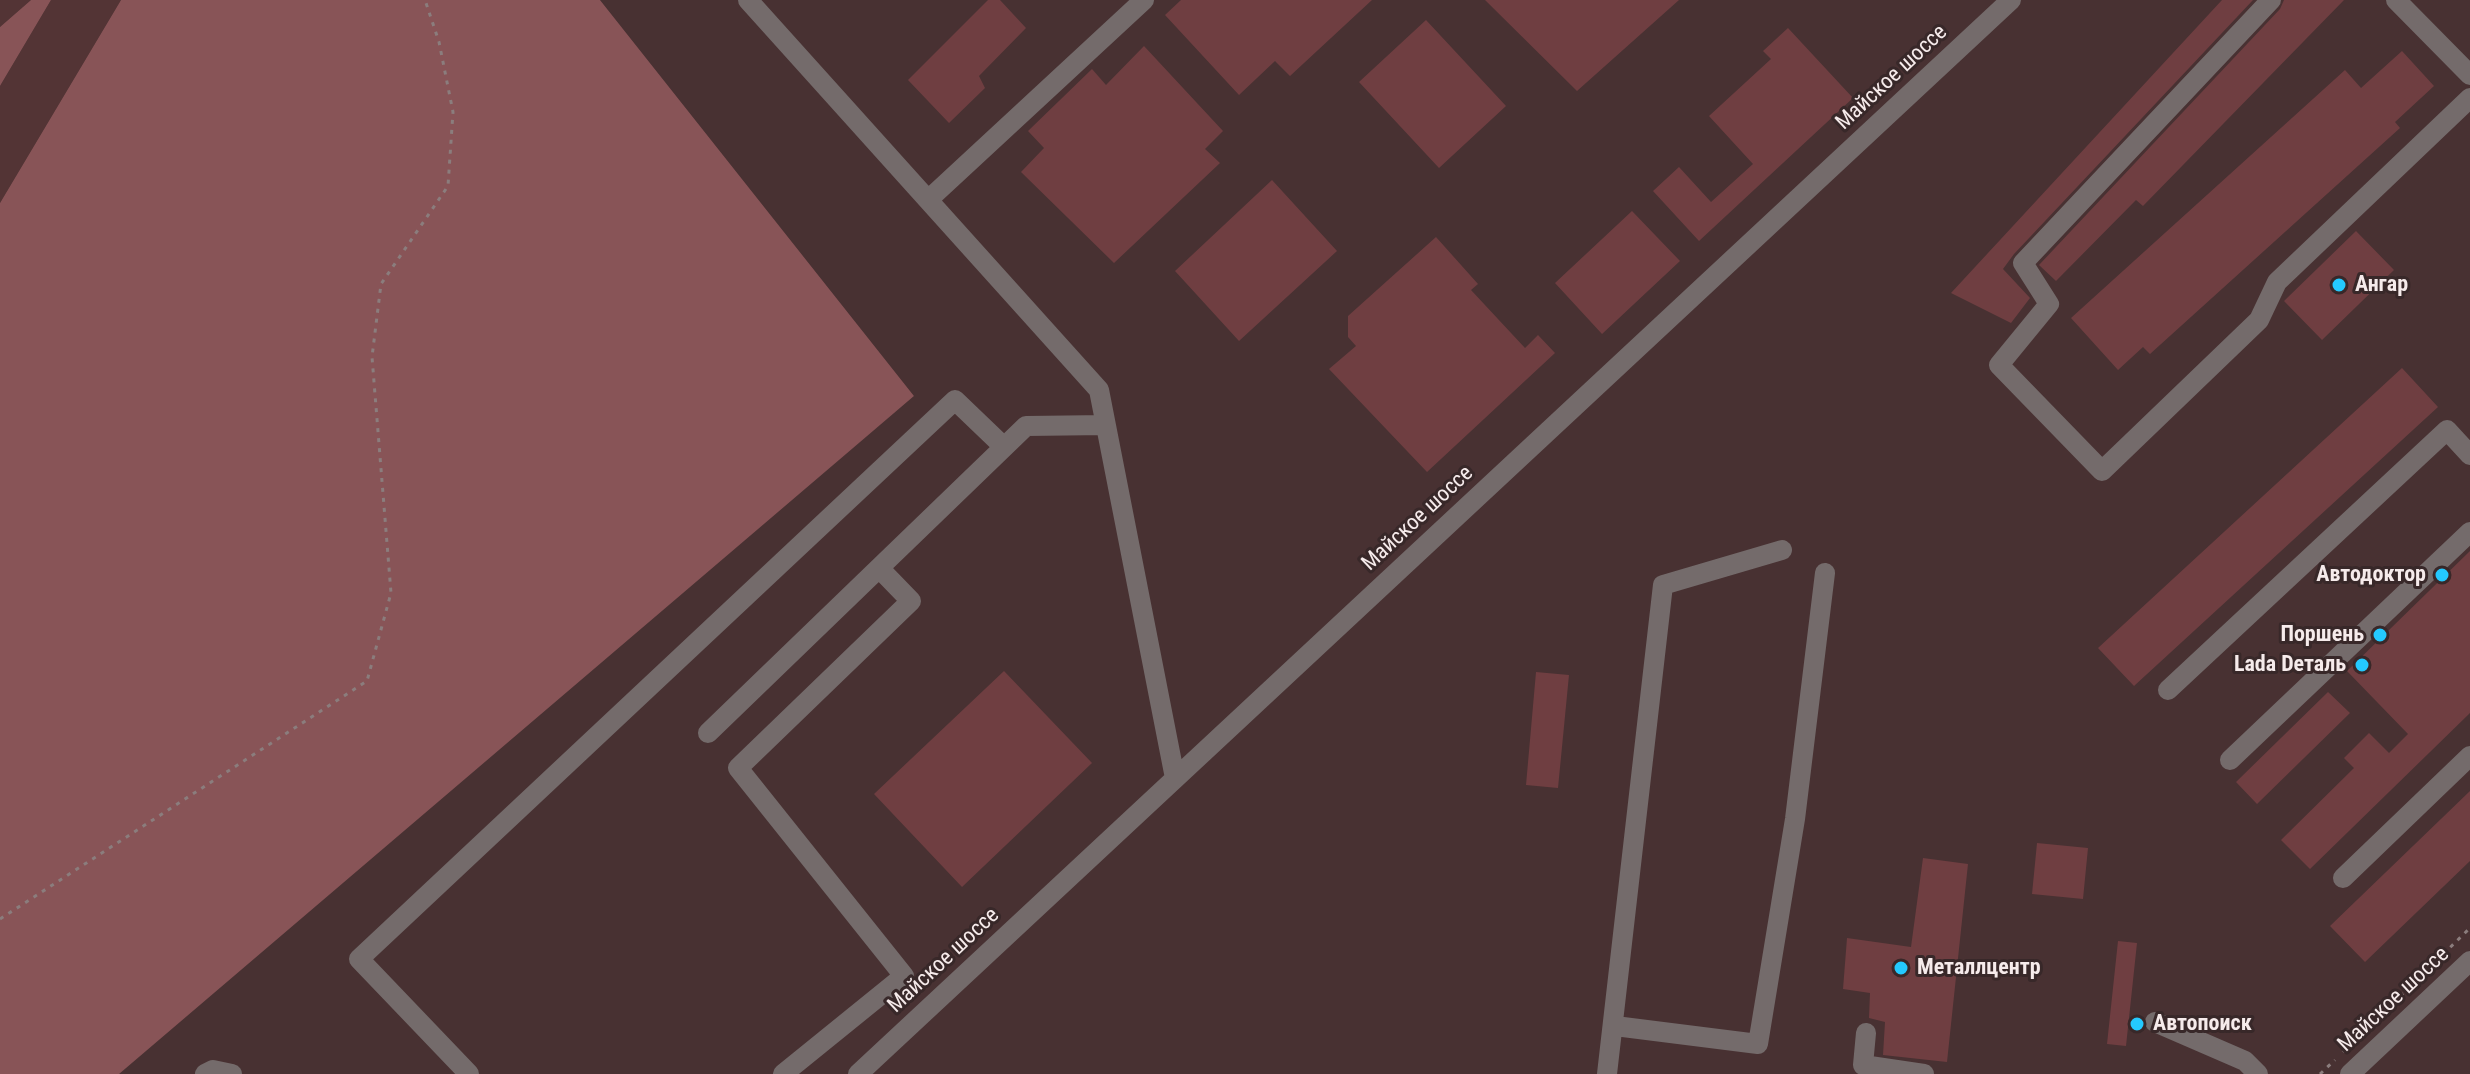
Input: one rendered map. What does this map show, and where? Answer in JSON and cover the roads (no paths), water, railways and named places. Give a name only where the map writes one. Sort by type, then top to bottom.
[{"type":"street","points":[[748,0],[1099,390],[1175,778]]},
{"type":"street","points":[[928,200],[1144,0]]},
{"type":"street","name":"Майское шоссе","points":[[858,1074],[2011,0]]},
{"type":"street","points":[[2271,0],[2023,263],[2049,304],[1999,365],[2102,471],[2259,320],[2277,282],[2470,98]]},
{"type":"street","points":[[2396,0],[2470,75]]},
{"type":"street","points":[[469,1074],[359,959],[955,400],[1004,447]]},
{"type":"street","points":[[708,733],[1026,426],[1106,425]]},
{"type":"street","points":[[2168,690],[2447,430],[2470,455]]},
{"type":"street","points":[[2230,760],[2470,532]]},
{"type":"street","points":[[1607,1074],[1615,1026],[1663,585],[1782,550]]},
{"type":"street","points":[[783,1074],[904,976],[738,768],[911,601],[879,568]]},
{"type":"street","points":[[1615,1026],[1758,1044],[1795,819],[1825,573]]},
{"type":"street","points":[[2343,878],[2470,756]]},
{"type":"street","name":"Майское шоссе","points":[[2350,1074],[2470,961]]},
{"type":"street","points":[[2155,1022],[2245,1061],[2258,1074]]},
{"type":"street","points":[[1866,1033],[1863,1065],[1924,1074]]},
{"type":"street","points":[[205,1074],[232,1073]]},
{"type":"place","name":"Ангар","points":[[2339,285]]},
{"type":"place","name":"Автодоктор","points":[[2442,575]]},
{"type":"place","name":"Поршень","points":[[2380,635]]},
{"type":"place","name":"Lada Dеталь","points":[[2362,665]]},
{"type":"place","name":"Металлцентр","points":[[1901,968]]},
{"type":"place","name":"Автопоиск","points":[[2137,1024]]}]
